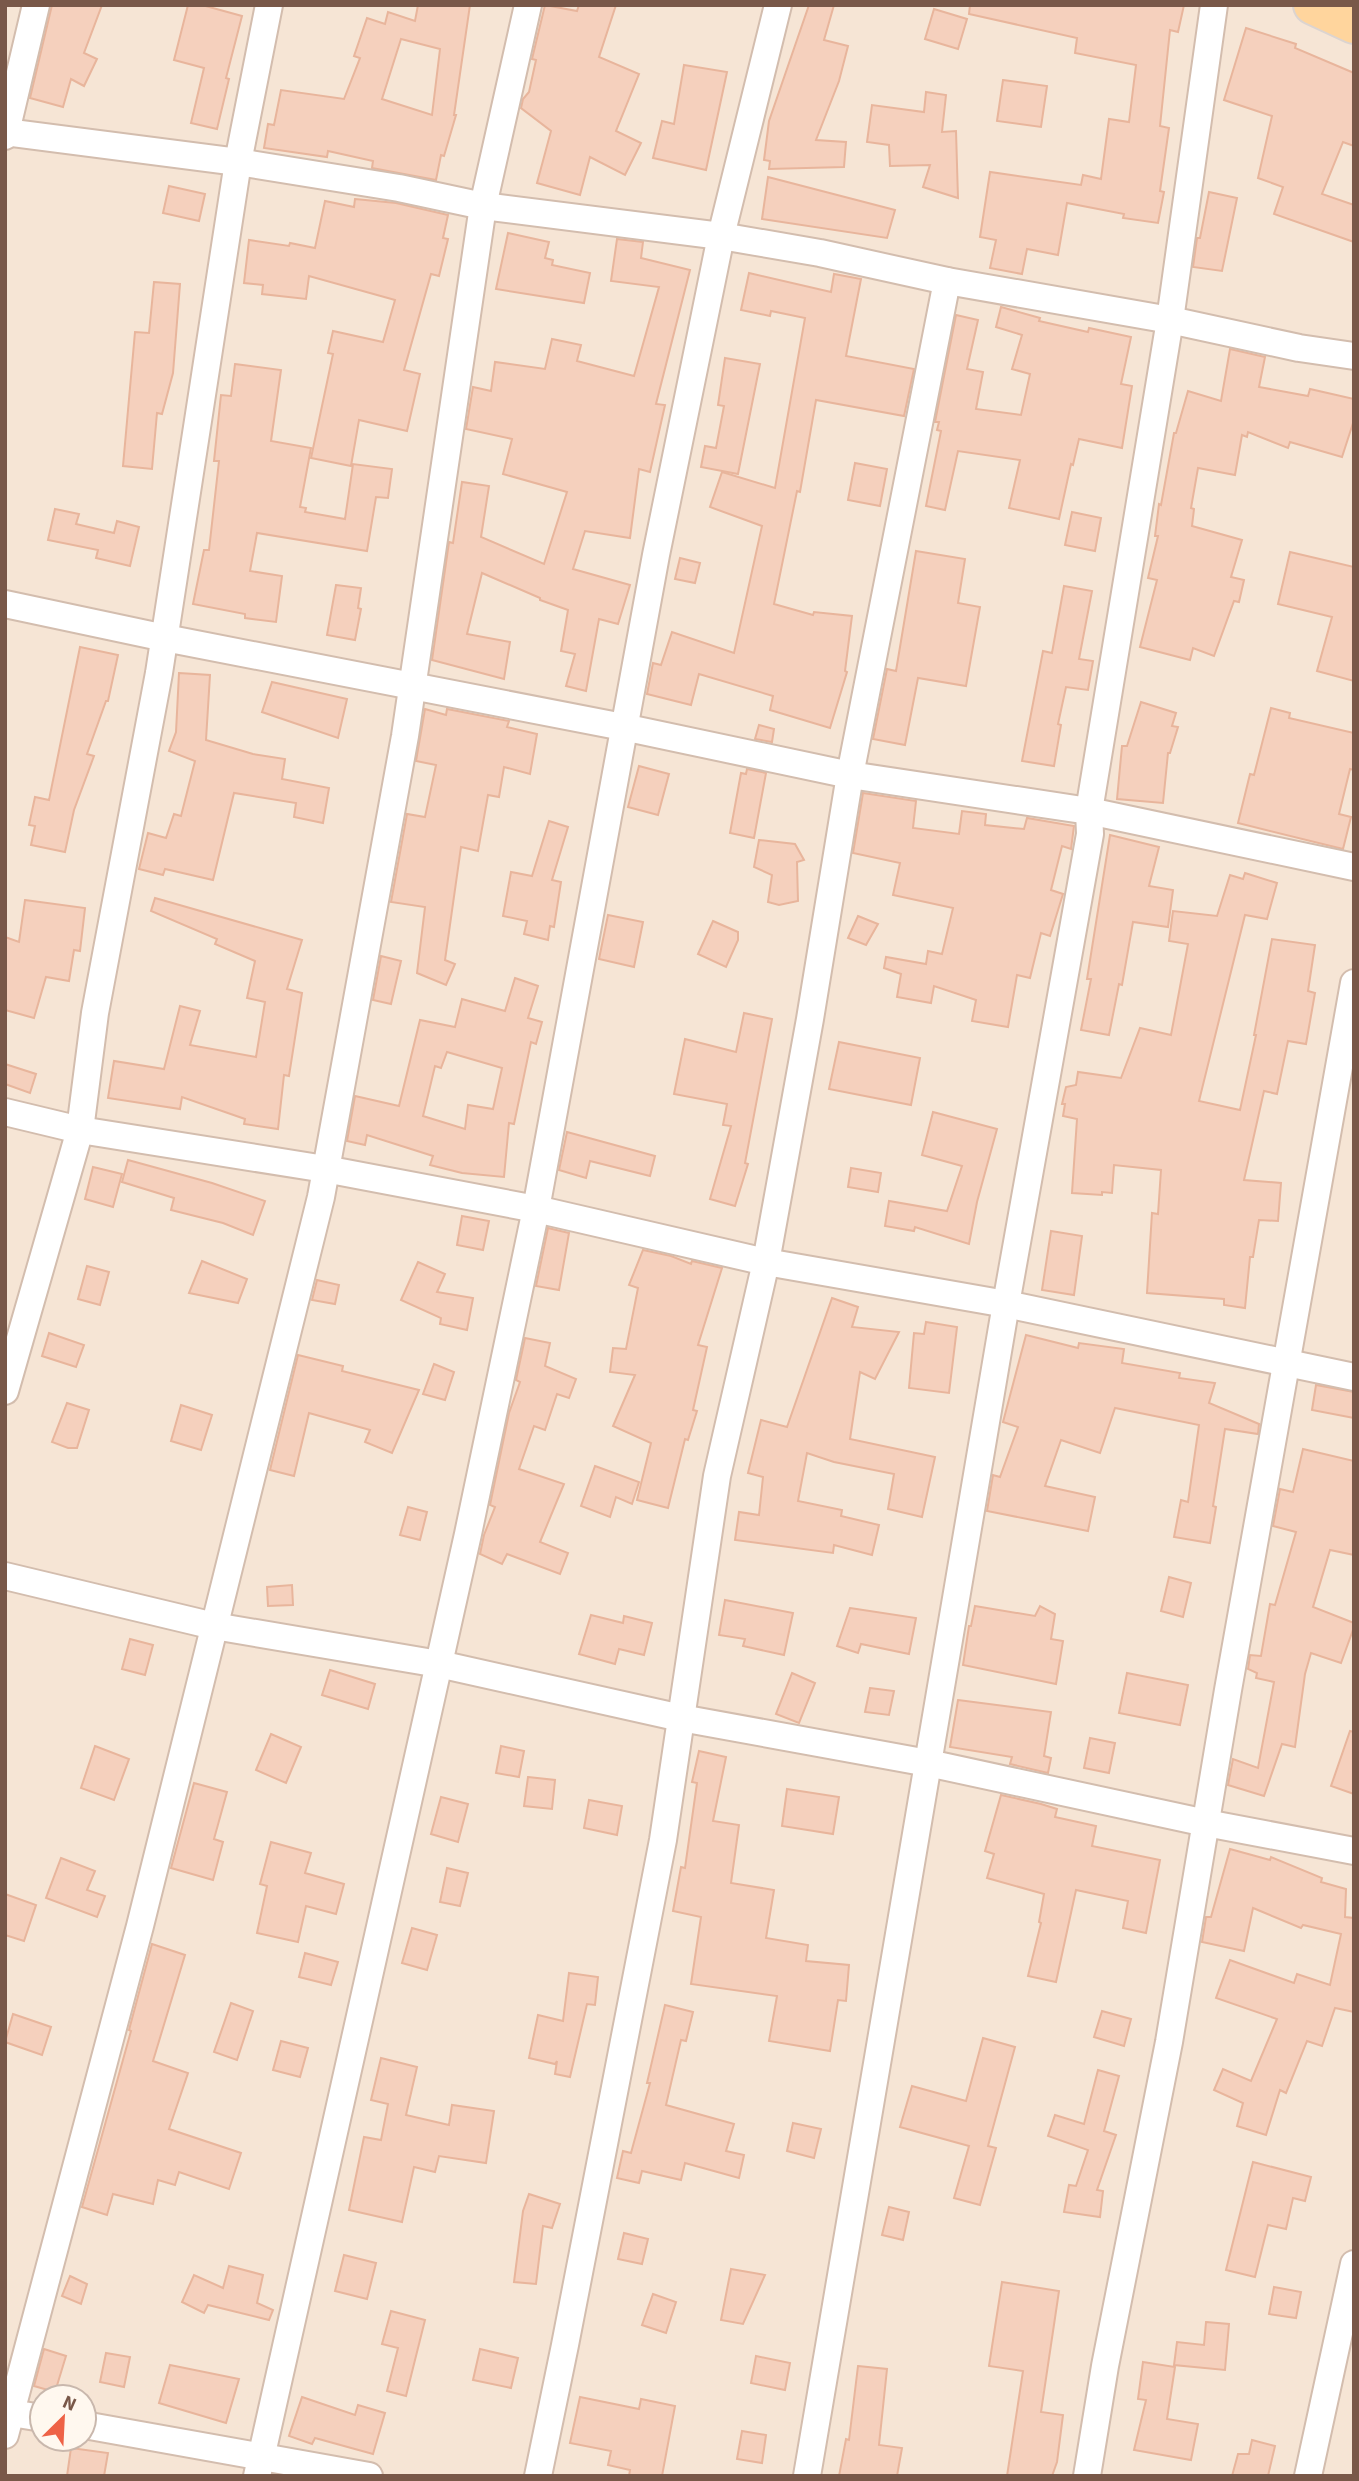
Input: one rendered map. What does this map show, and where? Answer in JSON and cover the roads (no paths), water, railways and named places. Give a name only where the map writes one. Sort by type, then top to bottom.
[{"type":"main road","points":[[1313,5],[1354,24]]},
{"type":"street","points":[[36,5],[5,133],[238,162],[399,188],[484,206],[721,236],[820,253],[947,281],[1170,320],[1299,348],[1354,356]]},
{"type":"street","points":[[5,1391],[80,1130],[95,1013],[165,638],[238,162],[269,5]]},
{"type":"street","points":[[28,2419],[7,2420],[140,1926],[321,1197],[412,687],[484,206],[528,5]]},
{"type":"street","points":[[260,2466],[439,1664],[536,1209],[656,555],[721,236],[778,5]]},
{"type":"street","points":[[807,2476],[1006,1304],[1090,834],[1089,811],[1170,320],[1214,5]]},
{"type":"street","points":[[538,2476],[663,1840],[717,1476],[766,1262],[850,775],[947,281]]},
{"type":"street","points":[[5,604],[165,638],[624,727],[850,775],[1089,811],[1354,867]]},
{"type":"street","points":[[1087,2476],[1105,2366],[1169,2042],[1354,983]]},
{"type":"street","points":[[5,1112],[80,1130],[326,1169],[536,1209],[766,1262],[1006,1304],[1354,1377]]},
{"type":"street","points":[[5,1576],[214,1626],[439,1664],[681,1718],[928,1763],[1206,1823],[1354,1851]]},
{"type":"street","points":[[1308,2476],[1354,2264]]},
{"type":"street","points":[[98,2428],[260,2466],[369,2476]]}]
